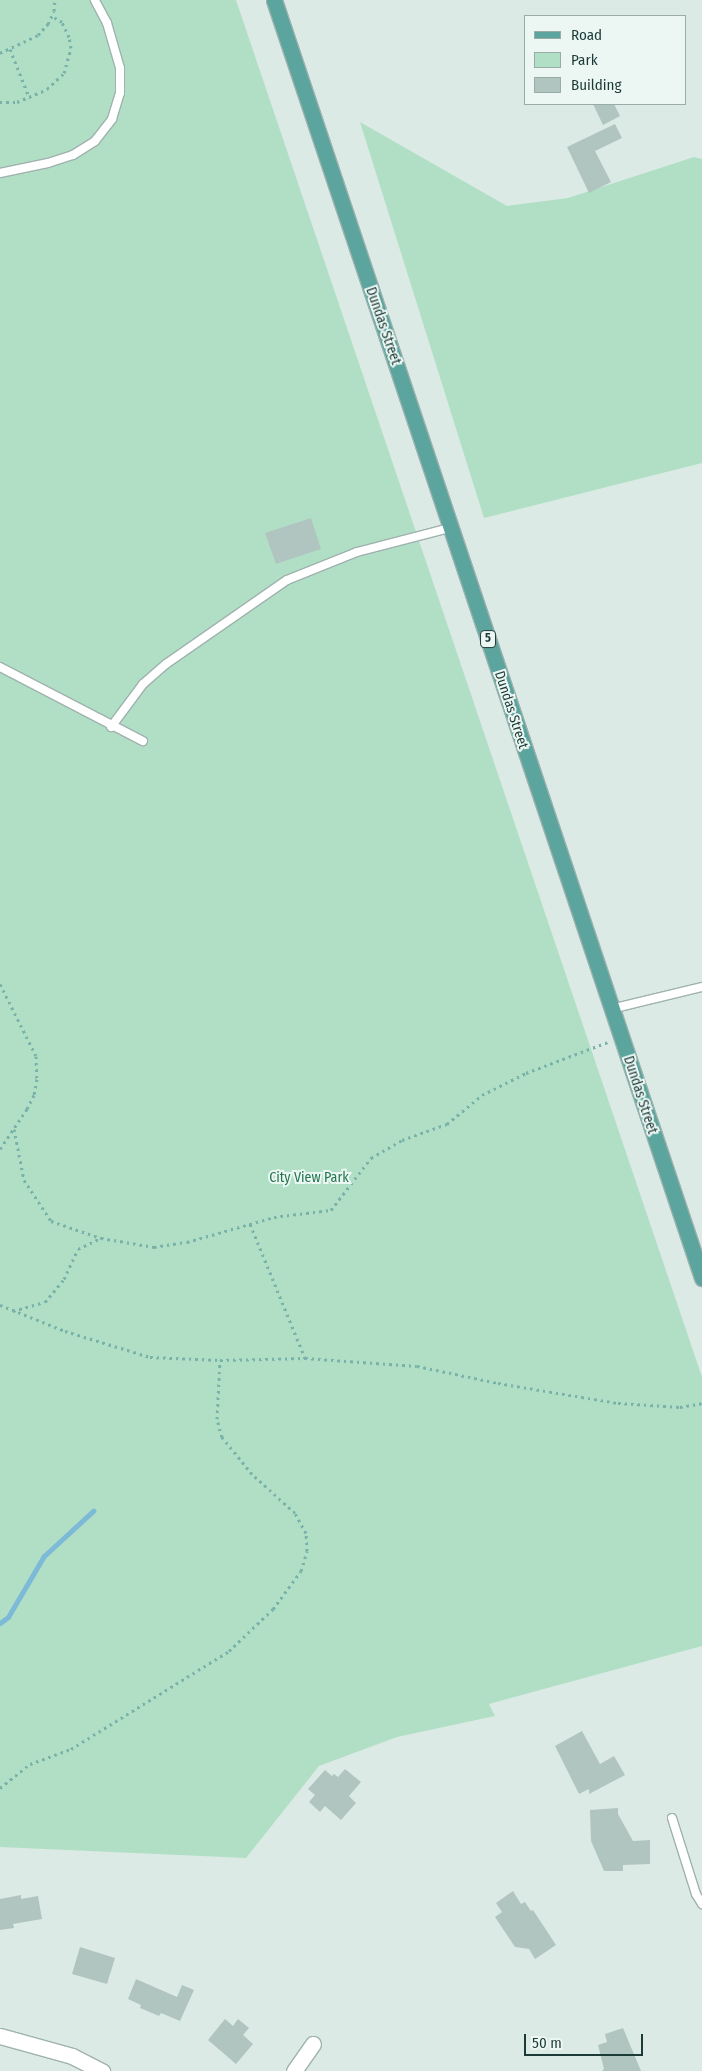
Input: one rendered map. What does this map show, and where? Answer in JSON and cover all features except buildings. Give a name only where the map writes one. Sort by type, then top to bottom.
[{"type":"main road","name":"Dundas Street","points":[[274,0],[702,1278]]},
{"type":"street","points":[[0,2036],[72,2056],[102,2071]]},
{"type":"street","points":[[294,2071],[313,2044]]},
{"type":"lane","points":[[0,173],[48,163],[73,155],[95,141],[112,119],[120,93],[120,68],[107,23],[95,0]]},
{"type":"lane","points":[[112,727],[143,684],[166,664],[287,580],[357,552],[450,528]]},
{"type":"lane","points":[[0,667],[112,727],[143,741]]},
{"type":"lane","points":[[611,1009],[702,987]]},
{"type":"lane","points":[[672,1818],[696,1894],[702,1904]]},
{"type":"path","points":[[0,53],[38,35],[52,16],[55,0]]},
{"type":"path","points":[[0,102],[17,102],[29,97],[57,82],[64,73],[69,58],[69,37],[62,22],[52,16]]},
{"type":"path","points":[[10,49],[29,97]]},
{"type":"path","points":[[0,984],[36,1056],[38,1079],[34,1095],[0,1149]]},
{"type":"path","points":[[14,1129],[24,1180],[51,1221],[101,1238],[154,1247],[186,1242],[274,1217],[331,1210],[371,1158],[402,1140],[447,1124],[482,1095],[526,1073],[621,1038]]},
{"type":"path","points":[[250,1224],[305,1358]]},
{"type":"path","points":[[13,1311],[45,1302],[64,1279],[78,1249],[101,1238]]},
{"type":"path","points":[[0,1305],[64,1332],[150,1357],[220,1360],[305,1358],[417,1366],[498,1383],[618,1403],[680,1407],[702,1403]]},
{"type":"path","points":[[0,1788],[30,1764],[71,1749],[229,1651],[273,1609],[301,1571],[307,1551],[306,1533],[295,1513],[252,1474],[222,1437],[217,1419],[220,1360]]},
{"type":"green space","name":"City View Park","points":[[0,0],[236,0],[702,1377],[702,1646],[489,1704],[495,1716],[397,1737],[319,1766],[246,1858],[0,1847]]},
{"type":"green space","points":[[360,122],[507,206],[568,198],[694,157],[702,159],[702,463],[484,518]]},
{"type":"waterway","points":[[0,1623],[8,1617],[44,1556],[93,1511]]}]
